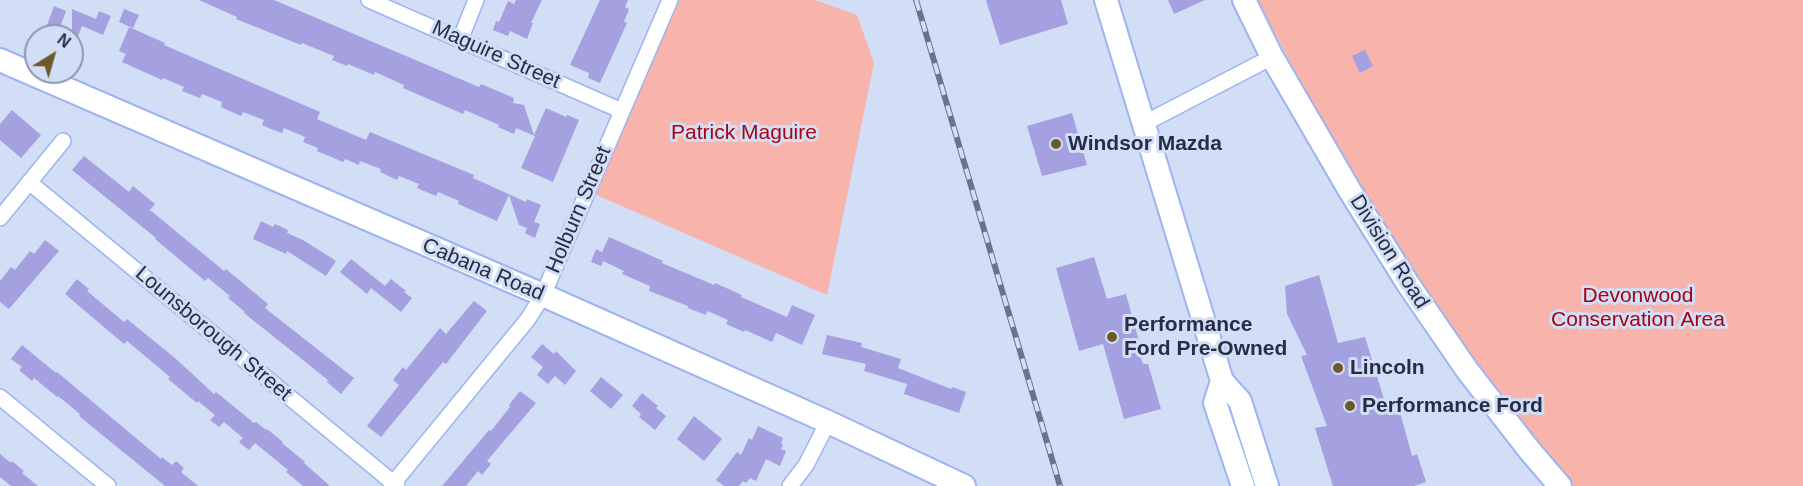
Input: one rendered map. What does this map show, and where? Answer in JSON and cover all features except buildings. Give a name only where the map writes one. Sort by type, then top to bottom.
[{"type":"main road","points":[[1106,0],[1222,381],[1240,401],[1267,486]]},
{"type":"main road","name":"Division Road","points":[[1244,0],[1272,57],[1350,191],[1408,284],[1467,370],[1560,486]]},
{"type":"main road","name":"Cabana Road","points":[[0,60],[543,295],[828,422],[963,486]]},
{"type":"main road","points":[[1222,381],[1215,403],[1243,486]]},
{"type":"street","name":"Maguire Street","points":[[369,0],[622,111]]},
{"type":"street","points":[[460,40],[476,0]]},
{"type":"street","name":"Holburn Street","points":[[394,485],[528,319],[543,295],[670,0]]},
{"type":"street","points":[[1145,123],[1272,57]]},
{"type":"street","points":[[0,218],[63,141]]},
{"type":"street","name":"Lounsborough Street","points":[[29,182],[394,485]]},
{"type":"street","points":[[0,397],[108,486]]},
{"type":"street","points":[[790,486],[806,465],[828,422]]},
{"type":"green space","name":"Patrick Maguire","points":[[678,0],[815,0],[857,15],[874,63],[827,295],[594,194]]},
{"type":"green space","name":"Devonwood Conservation Area","points":[[1257,0],[1803,0],[1803,486],[1570,486],[1460,349],[1392,244],[1331,138]]},
{"type":"railway","points":[[916,0],[1060,486]]},
{"type":"place","name":"Windsor Mazda","points":[[1056,144]]},
{"type":"place","name":"Performance Ford Pre-Owned","points":[[1112,337]]},
{"type":"place","name":"Lincoln","points":[[1338,368]]},
{"type":"place","name":"Performance Ford","points":[[1350,406]]}]
